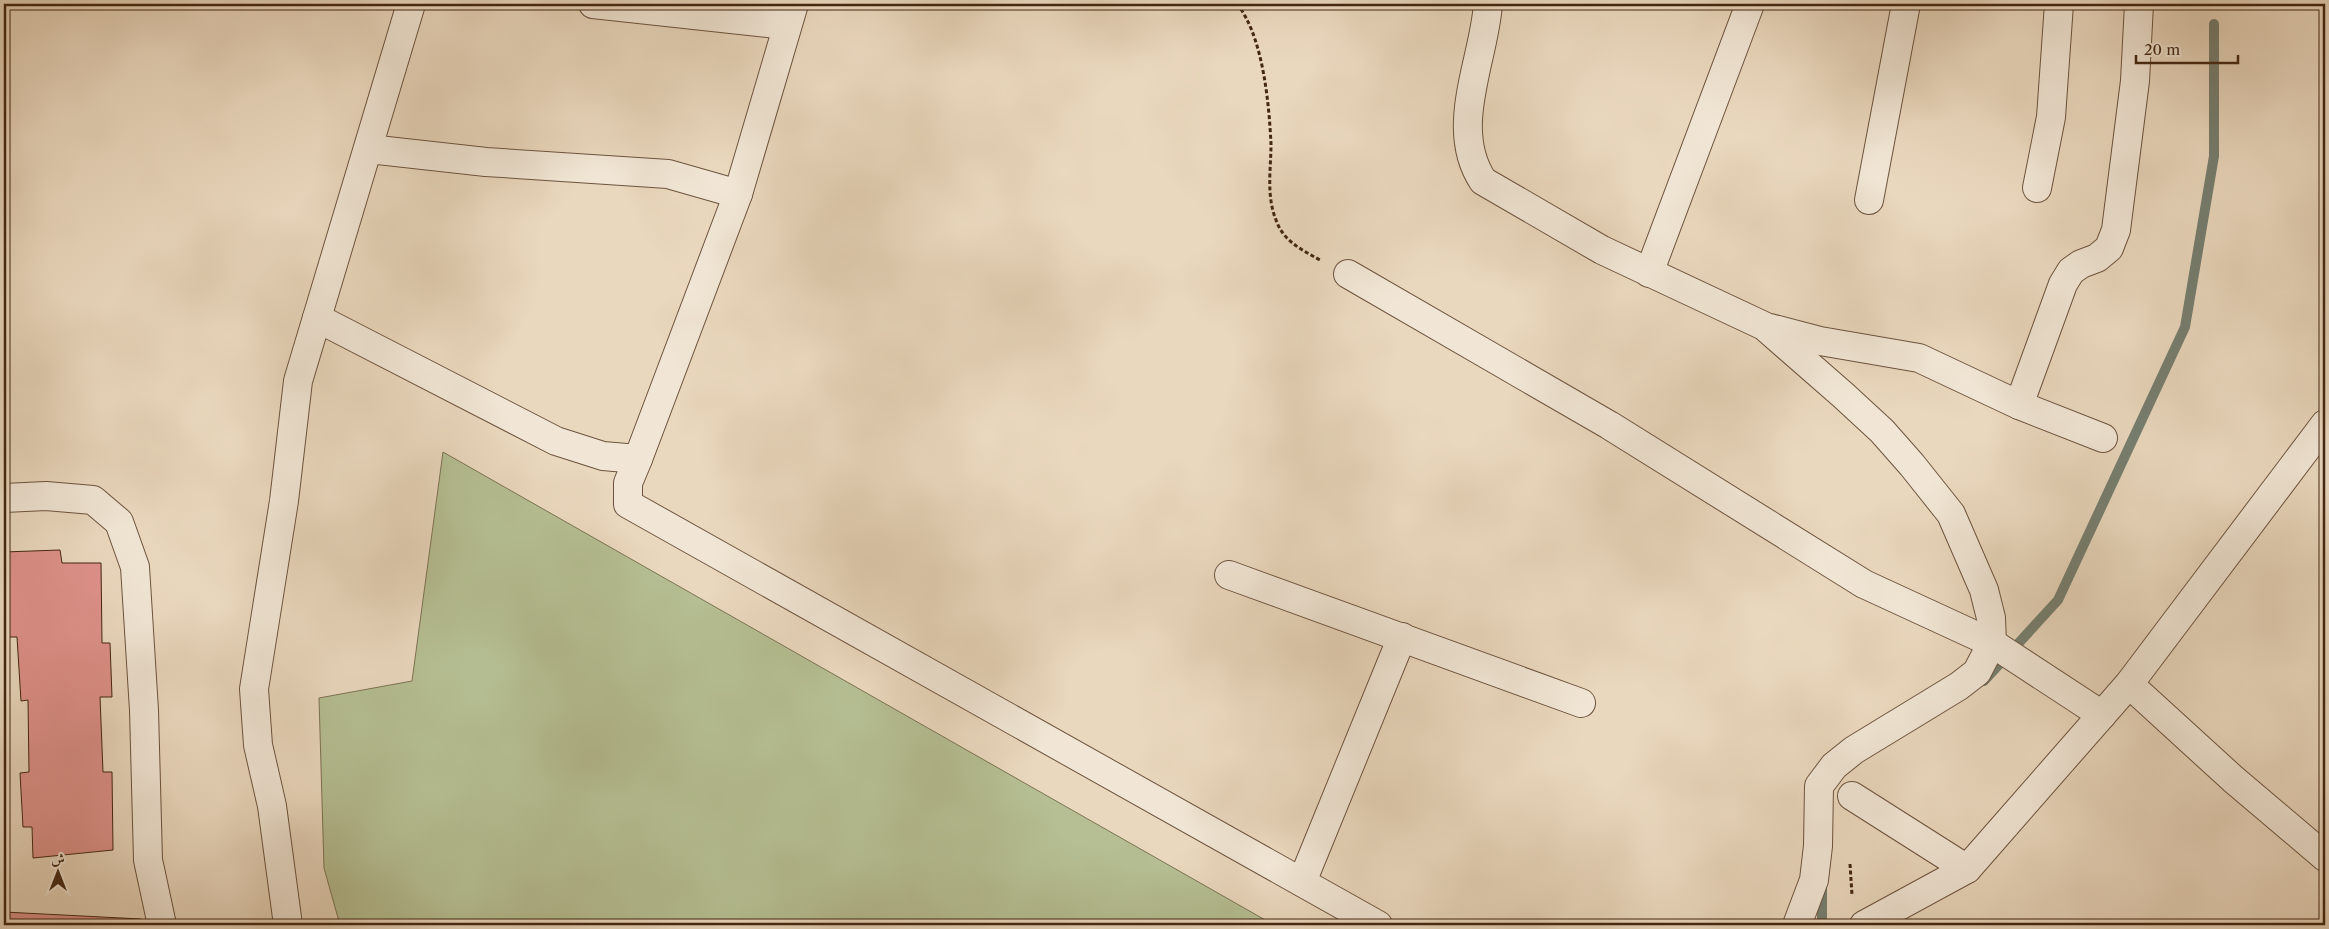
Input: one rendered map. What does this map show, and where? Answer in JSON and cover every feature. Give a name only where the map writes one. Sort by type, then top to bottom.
[{"type":"street","points":[[288,925],[272,806],[258,745],[254,689],[284,501],[298,382],[411,4]]},
{"type":"street","points":[[592,4],[790,15],[738,194],[628,482],[628,504],[1378,925]]},
{"type":"street","points":[[1488,4],[1467,131],[1474,167],[1483,181],[1511,199],[1602,250],[1764,326],[1820,341],[1919,358],[2019,405],[2104,438]]},
{"type":"street","points":[[1649,273],[1750,4]]},
{"type":"street","points":[[1869,200],[1906,4]]},
{"type":"street","points":[[2037,188],[2051,117],[2059,4]]},
{"type":"street","points":[[2019,405],[2063,284],[2071,271],[2081,264],[2097,258],[2109,248],[2116,230],[2135,80],[2139,4]]},
{"type":"street","points":[[369,149],[486,162],[668,174],[738,194]]},
{"type":"street","points":[[1348,274],[1610,425],[1864,584],[1992,643],[2102,715]]},
{"type":"street","points":[[317,318],[556,440],[603,456],[638,459]]},
{"type":"street","points":[[1764,326],[1882,431],[1951,514],[1984,590],[1991,618],[1992,643],[1977,672],[1960,686],[1854,750],[1834,766],[1819,786],[1818,846],[1814,880],[1797,925]]},
{"type":"street","points":[[1864,925],[1967,869],[2129,684],[2325,424]]},
{"type":"street","points":[[4,498],[46,496],[93,500],[119,522],[135,567],[144,710],[148,860],[162,925]]},
{"type":"street","points":[[1229,575],[1581,703]]},
{"type":"street","points":[[1302,882],[1402,637]]},
{"type":"street","points":[[2129,684],[2233,779],[2325,857]]},
{"type":"street","points":[[1852,796],[1967,869]]},
{"type":"path","points":[[1237,4],[1242,11],[1255,42],[1267,99],[1271,145],[1269,178],[1271,202],[1276,221],[1284,236],[1295,246],[1348,274]]},
{"type":"green space","points":[[443,452],[1274,925],[340,925],[324,868],[319,698],[412,681]]},
{"type":"building","points":[[60,550],[62,563],[101,563],[102,643],[110,643],[112,697],[100,697],[103,772],[112,772],[113,850],[33,858],[32,827],[23,827],[20,773],[29,772],[28,700],[21,701],[17,637],[4,637],[4,552]]},
{"type":"building","points":[[4,912],[141,919],[141,925],[4,925]]},
{"type":"waterway","points":[[1984,681],[2058,600],[2185,327],[2214,156],[2214,24]]},
{"type":"waterway","points":[[1822,886],[1822,925]]}]
